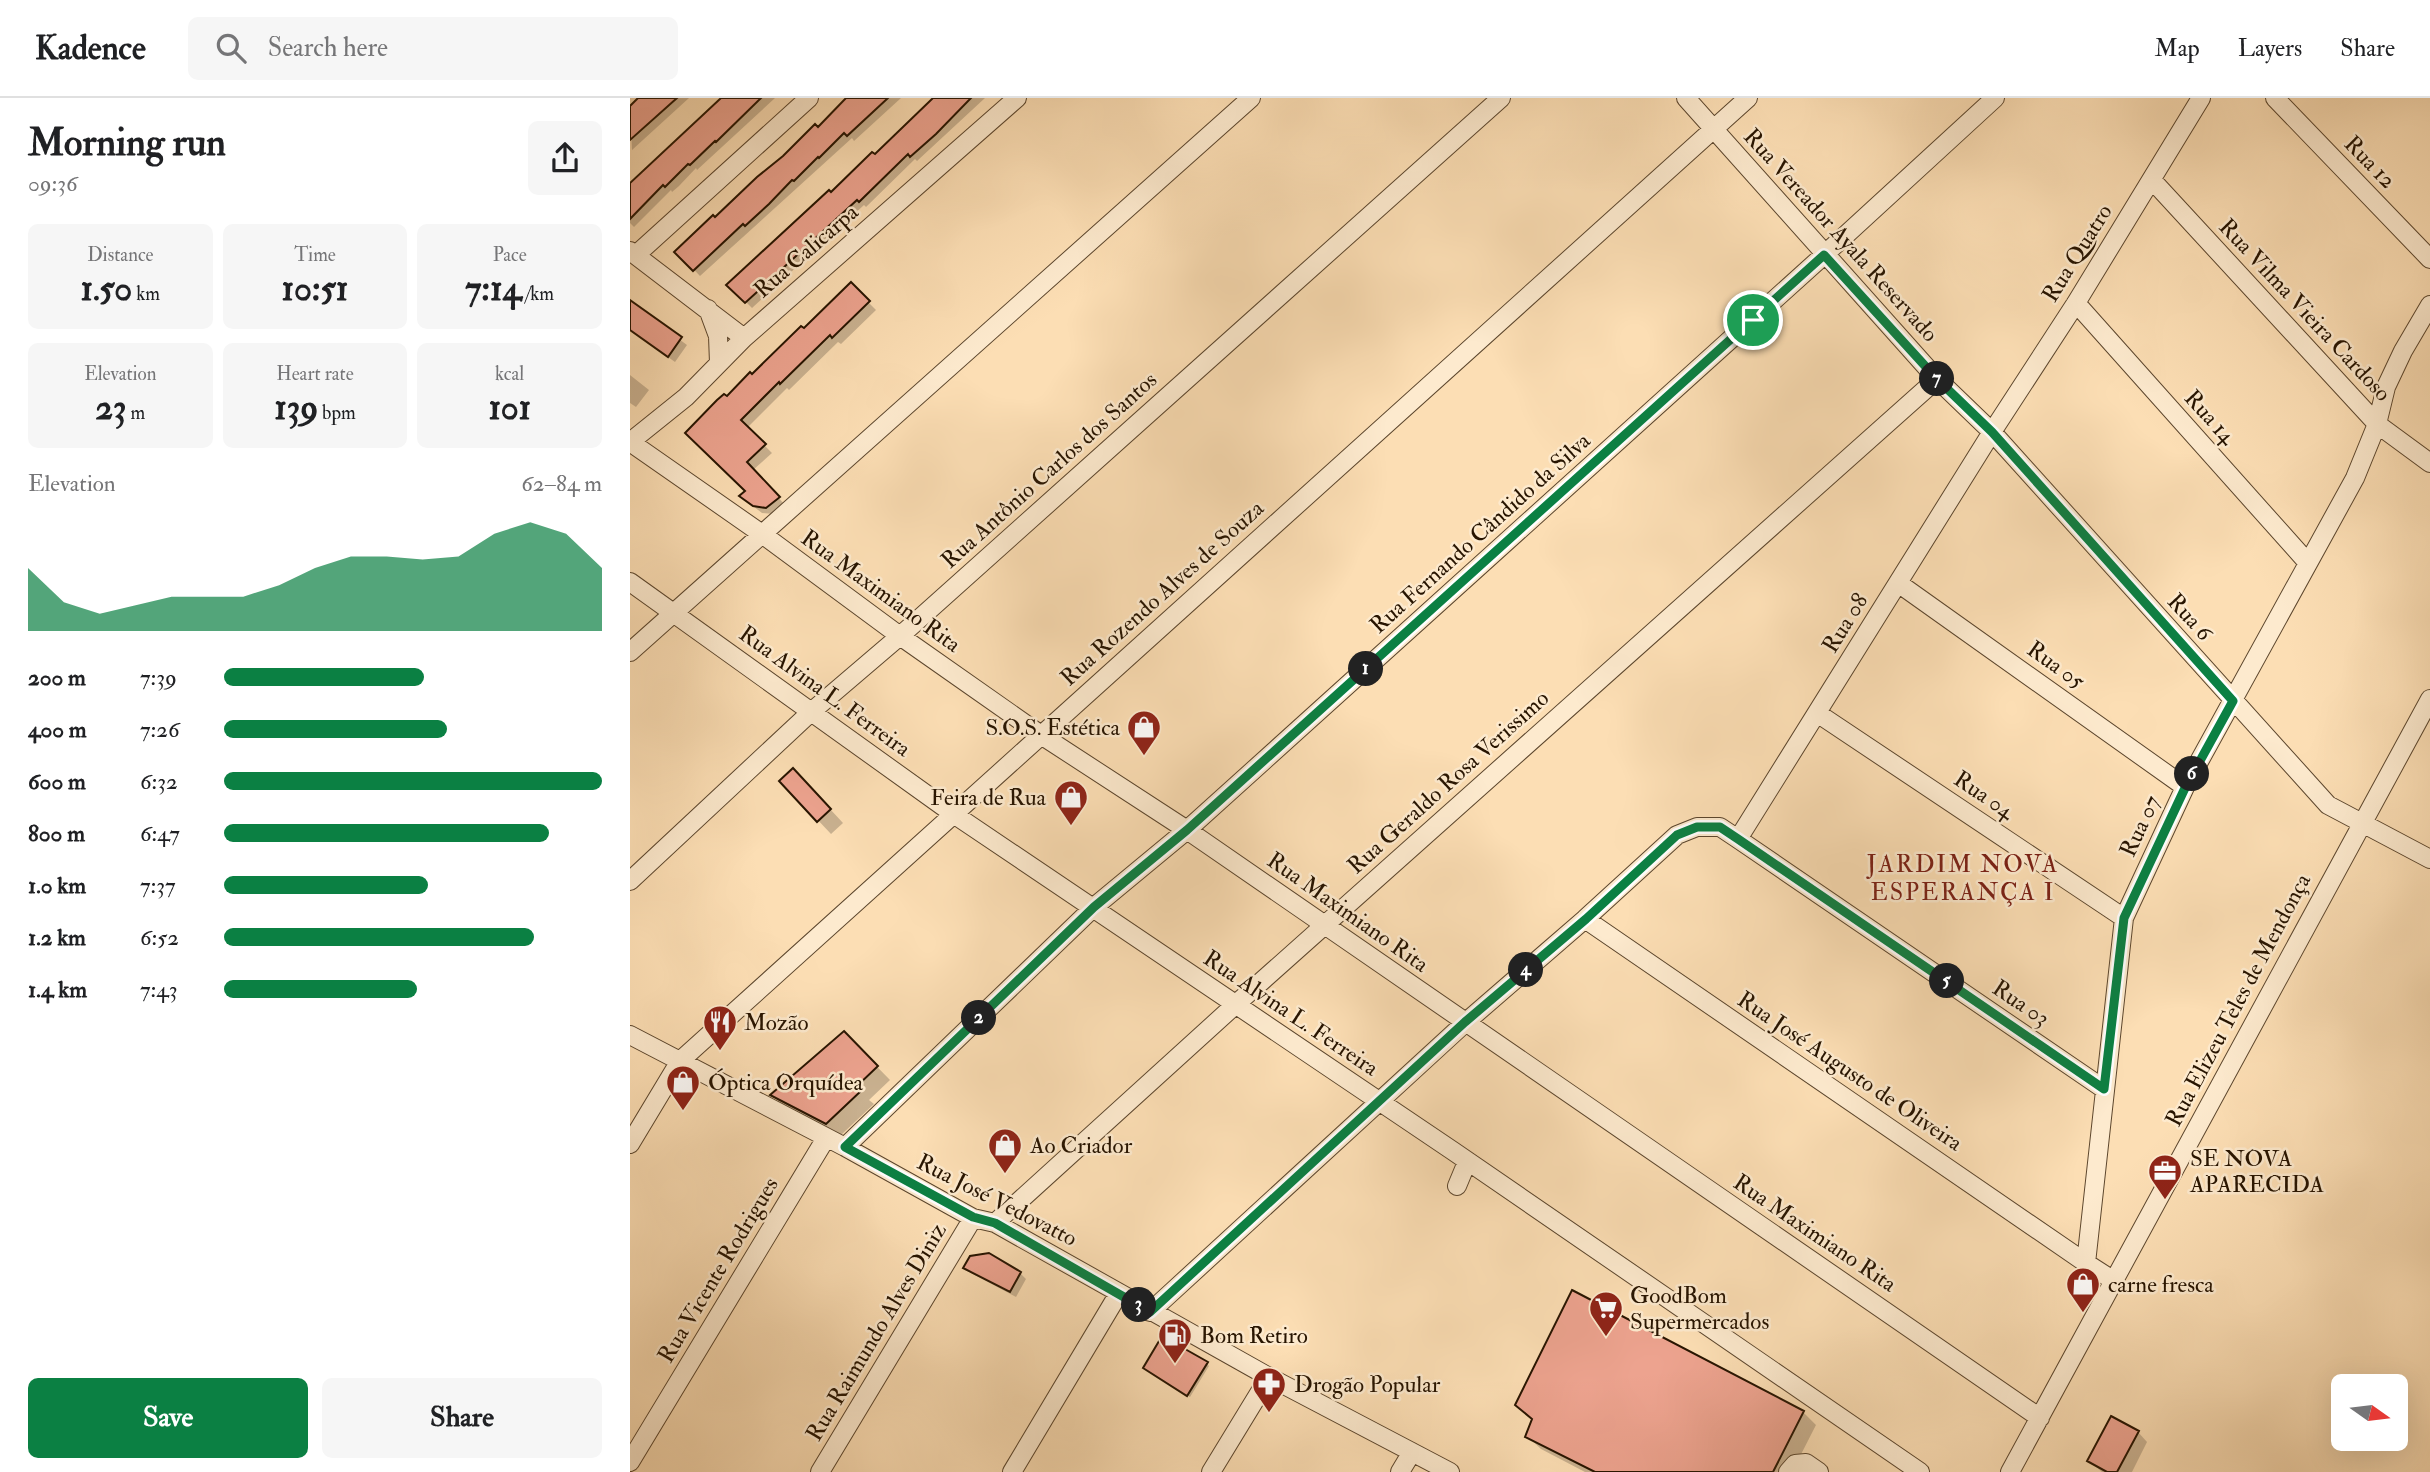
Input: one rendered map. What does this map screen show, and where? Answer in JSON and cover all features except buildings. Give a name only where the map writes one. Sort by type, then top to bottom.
[{"type":"street","points":[[744,338],[634,252],[809,98]]},
{"type":"street","name":"Rua Calicarpa","points":[[630,442],[686,397],[744,338],[1017,98]]},
{"type":"street","points":[[630,652],[1251,98]]},
{"type":"street","name":"Rua Antônio Carlos dos Santos","points":[[630,881],[811,712],[900,636],[1501,98]]},
{"type":"street","name":"Rua Vereador Ayala Reservado","points":[[1686,98],[1937,379],[1992,432]]},
{"type":"street","name":"Rua Rozendo Alves de Souza","points":[[630,1144],[680,1061],[1748,98]]},
{"type":"street","name":"Rua Fernando Cândido da Silva","points":[[845,1147],[1094,907],[1187,830],[1995,98]]},
{"type":"street","name":"Rua Quatro","points":[[1992,432],[2076,303],[2201,98]]},
{"type":"street","name":"Rua 12","points":[[2275,98],[2430,259]]},
{"type":"street","name":"Rua Vilma Vieira Cardoso","points":[[2152,180],[2376,424],[2430,463]]},
{"type":"street","name":"Rua 14","points":[[2076,303],[2308,563]]},
{"type":"street","name":"Rua 07","points":[[2086,1263],[2124,918],[2185,788],[2355,478],[2376,424],[2386,387],[2430,305]]},
{"type":"street","points":[[708,309],[718,337],[719,363]]},
{"type":"street","name":"Rua Geraldo Rosa Verissimo","points":[[995,1223],[1235,1005],[1937,379]]},
{"type":"street","name":"Rua 08","points":[[1738,839],[1992,432]]},
{"type":"street","name":"Rua 6","points":[[1992,432],[2328,805],[2430,859]]},
{"type":"street","name":"Rua Maximiano Rita","points":[[630,442],[1041,735],[1187,830],[2040,1418]]},
{"type":"street","points":[[630,582],[674,612]]},
{"type":"street","name":"Rua 05","points":[[1899,583],[2185,788]]},
{"type":"street","name":"Rua Alvina L. Ferreira","points":[[674,612],[955,815],[1094,907],[1920,1472]]},
{"type":"street","name":"Rua Elizeu Teles de Mendonça","points":[[2010,1472],[2430,699]]},
{"type":"street","name":"Rua 04","points":[[1817,713],[2124,918]]},
{"type":"street","name":"Rua 03","points":[[1150,1312],[1465,1022],[1586,919],[1677,835],[1697,827],[1720,827],[2104,1089]]},
{"type":"street","name":"Rua José Augusto de Oliveira","points":[[1586,919],[2086,1263]]},
{"type":"street","name":"Rua José Vedovatto","points":[[630,1035],[973,1217],[995,1223],[1150,1312],[1450,1472]]},
{"type":"street","name":"Rua Vicente Rodrigues","points":[[630,1462],[826,1138]]},
{"type":"street","points":[[1457,1186],[1467,1162]]},
{"type":"street","name":"Rua Raimundo Alves Diniz","points":[[820,1472],[973,1217]]},
{"type":"street","points":[[2086,1263],[2114,1281]]},
{"type":"street","points":[[1012,1472],[1119,1293]]},
{"type":"street","points":[[1211,1472],[1269,1377]]},
{"type":"street","points":[[1401,1472],[1412,1452]]},
{"type":"street","points":[[1788,1472],[1795,1464],[1806,1463],[1819,1472]]},
{"type":"place","name":"S.O.S. Estética","points":[[1144,757]]},
{"type":"place","name":"Feira de Rua","points":[[1071,827]]},
{"type":"place","name":"Mozão","points":[[720,1052]]},
{"type":"place","name":"Óptica Orquídea","points":[[683,1112]]},
{"type":"place","name":"Ao Criador","points":[[1005,1175]]},
{"type":"place","name":"SE NOVA APARECIDA","points":[[2165,1201]]},
{"type":"place","name":"carne fresca","points":[[2083,1314]]},
{"type":"place","name":"GoodBom Supermercados","points":[[1606,1338]]},
{"type":"place","name":"Bom Retiro","points":[[1175,1365]]},
{"type":"place","name":"Drogão Popular","points":[[1269,1414]]},
{"type":"district","name":"JARDIM NOVA ESPERANÇA I","points":[[1963,878]]},
{"type":"route","points":[[1824,255],[1937,379],[1992,432],[2233,701],[2185,788],[2124,918],[2104,1089],[1720,827],[1697,827],[1677,835],[1586,919],[1465,1022],[1150,1312],[995,1223],[973,1217],[845,1147],[1094,907],[1187,830],[1753,320],[1824,255]]}]
